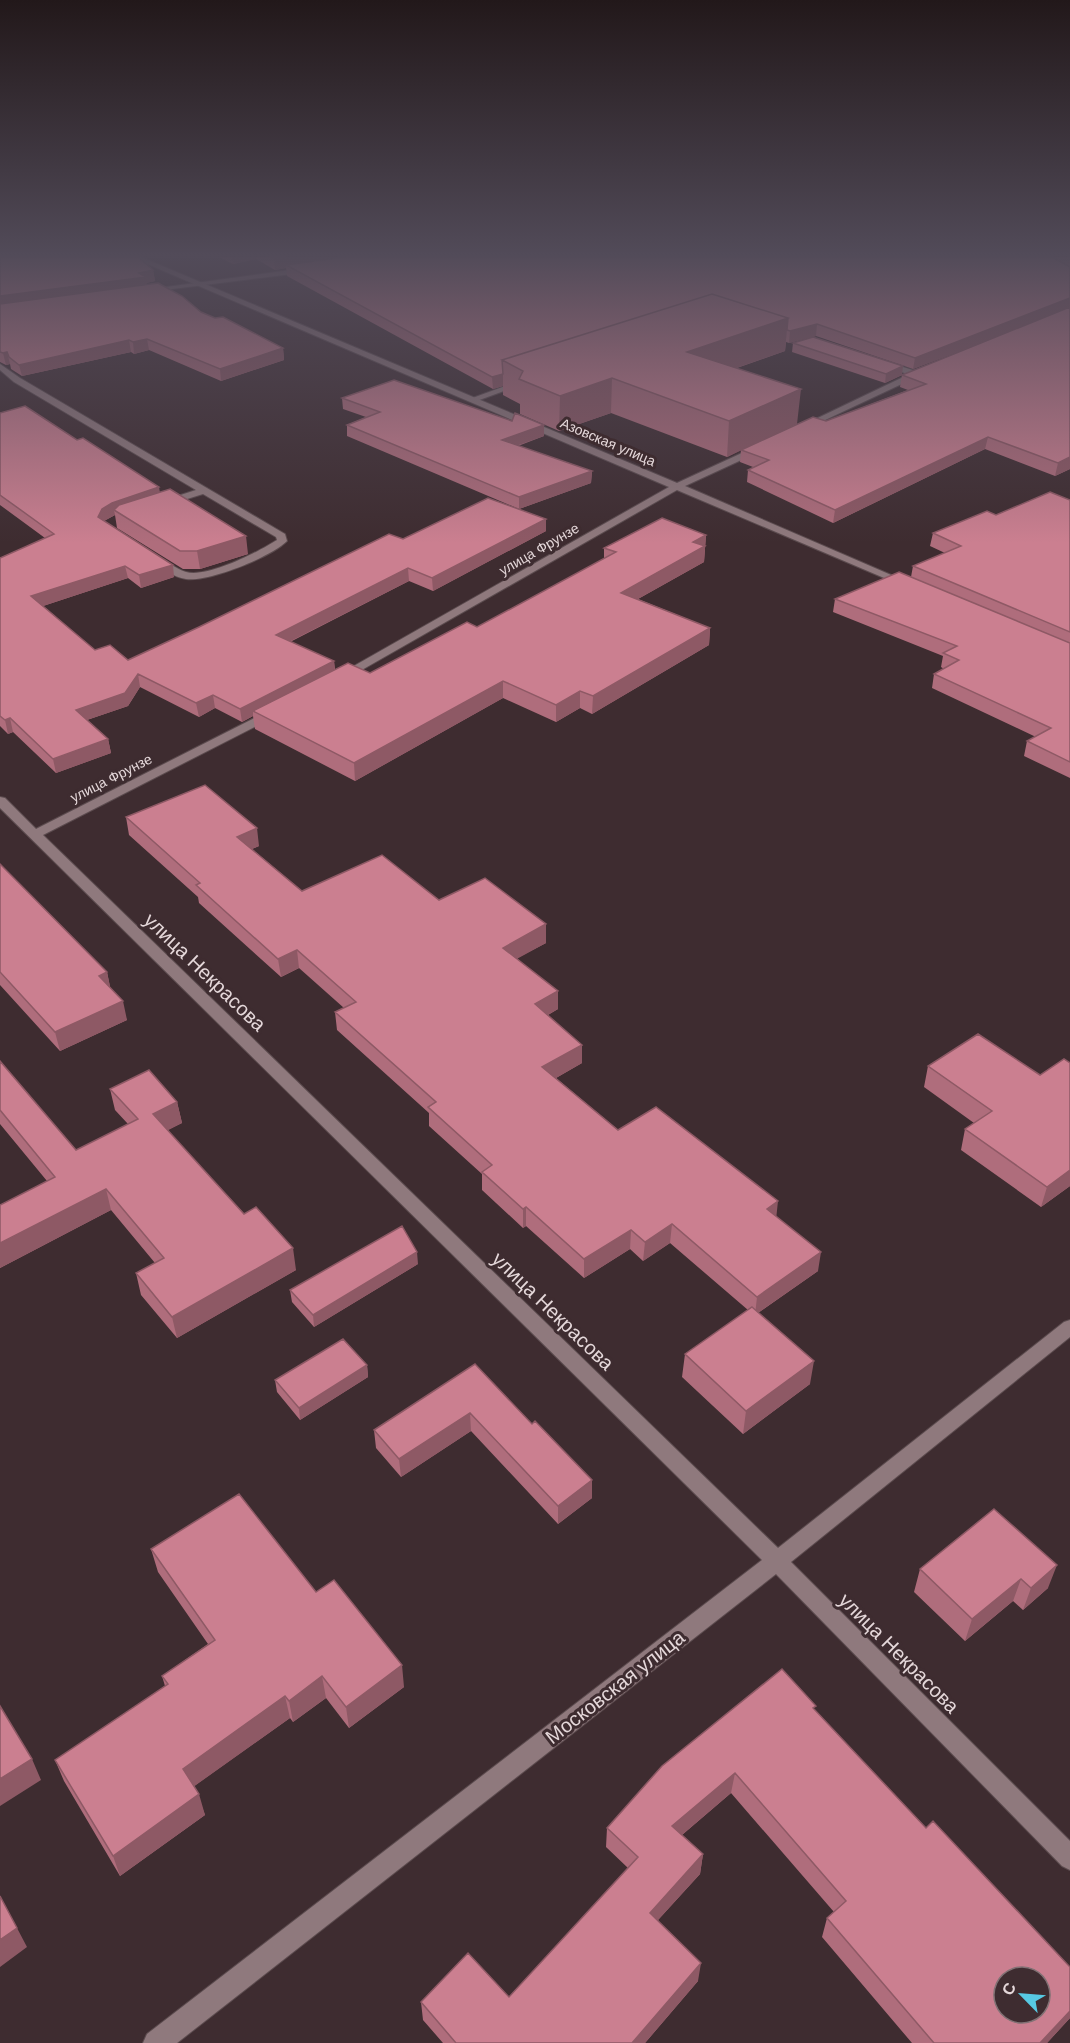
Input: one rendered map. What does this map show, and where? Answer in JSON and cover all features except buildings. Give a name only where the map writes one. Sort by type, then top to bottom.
[{"type":"street","name":"Азовская улица","points":[[356,352],[918,588]]},
{"type":"street","points":[[797,430],[921,371],[874,360]]},
{"type":"street","points":[[0,366],[17,380],[281,536],[282,541],[270,550],[203,575],[178,573],[149,556]]},
{"type":"street","points":[[471,400],[528,381]]},
{"type":"street","name":"улица Фрунзе","points":[[336,680],[678,486],[775,440]]},
{"type":"street","points":[[150,508],[204,490]]},
{"type":"street","name":"улица Фрунзе","points":[[33,835],[284,707]]},
{"type":"street","name":"улица Некрасова","points":[[0,801],[777,1561],[1070,1858]]},
{"type":"street","name":"Московская улица","points":[[156,2043],[777,1561],[1070,1327]]}]
